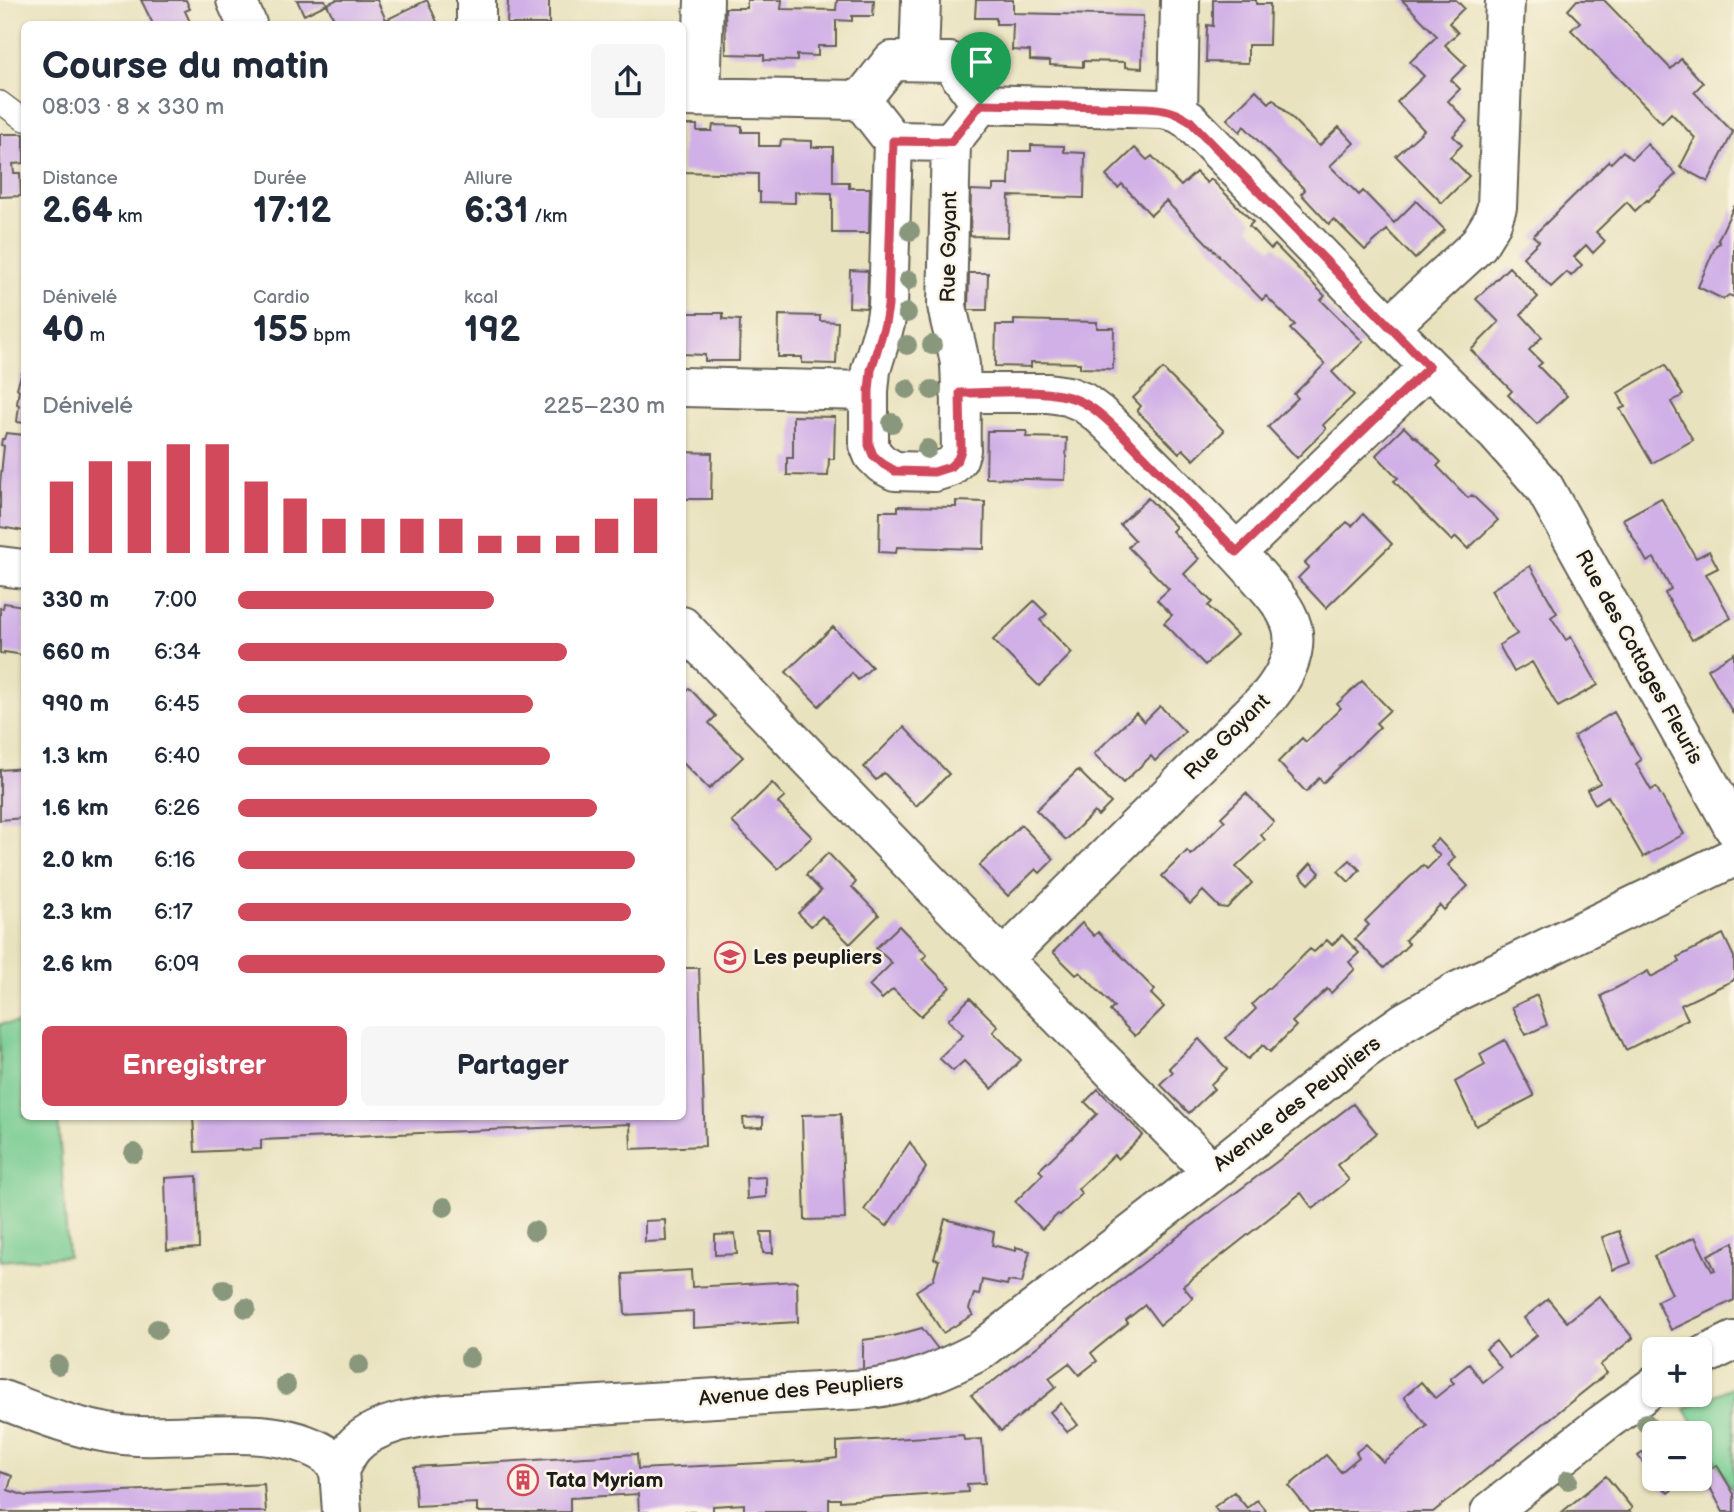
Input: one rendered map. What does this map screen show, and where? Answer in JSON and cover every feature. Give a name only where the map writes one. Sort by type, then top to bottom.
[{"type":"street","points":[[236,0],[246,21]]},
{"type":"street","points":[[476,0],[476,21]]},
{"type":"street","points":[[704,0],[692,97],[861,100]]},
{"type":"street","points":[[919,61],[921,0]]},
{"type":"street","points":[[981,104],[1146,108],[1178,113],[1180,0]]},
{"type":"street","points":[[1390,326],[1478,244],[1492,222],[1497,206],[1505,0]]},
{"type":"street","points":[[861,100],[892,61],[950,62],[981,104]]},
{"type":"street","points":[[861,100],[893,141],[951,142],[981,104]]},
{"type":"street","name":"Rue des Cottages Fleuris","points":[[1178,113],[1189,120],[1503,441],[1544,487],[1734,828]]},
{"type":"street","name":"Rue Gayant","points":[[893,141],[888,306],[871,370],[869,445],[873,455],[895,471],[934,472],[950,467],[958,459],[961,450],[960,366],[947,305],[951,142]]},
{"type":"street","points":[[1237,552],[1429,367]]},
{"type":"street","points":[[686,387],[869,391]]},
{"type":"street","name":"Rue Gayant","points":[[960,393],[1048,393],[1083,402],[1119,431],[1237,552],[1278,599],[1292,629],[1293,649],[1289,665],[1270,695],[1003,959]]},
{"type":"street","points":[[0,566],[21,569]]},
{"type":"street","points":[[686,630],[1212,1172]]},
{"type":"street","name":"Avenue des Peupliers","points":[[339,1470],[355,1445],[366,1436],[393,1423],[416,1418],[445,1414],[869,1389],[912,1381],[945,1369],[980,1351],[1212,1172],[1364,1050],[1404,1022],[1458,991],[1734,857]]},
{"type":"street","points":[[1712,1352],[1734,1341]]},
{"type":"street","points":[[1490,1512],[1642,1395]]},
{"type":"street","points":[[0,1399],[71,1424],[108,1433],[138,1436],[249,1435],[283,1438],[327,1455],[339,1470],[342,1512]]},
{"type":"lane","points":[[0,102],[21,118]]},
{"type":"green space","points":[[21,1022],[21,1120],[58,1120],[68,1256],[0,1261],[0,1024]]},
{"type":"green space","points":[[1734,1386],[1734,1494],[1712,1456],[1712,1421],[1692,1421],[1685,1409],[1712,1407],[1712,1396]]},
{"type":"building","points":[[141,0],[186,0],[190,9],[185,11],[190,21],[152,21]]},
{"type":"building","points":[[297,0],[325,0],[327,4],[304,15]]},
{"type":"building","points":[[336,0],[377,0],[386,20],[427,0],[437,21],[335,21],[327,4]]},
{"type":"building","points":[[508,0],[549,0],[549,21],[507,21]]},
{"type":"building","points":[[747,0],[782,0],[781,9],[836,10],[837,0],[874,0],[873,16],[852,16],[852,21],[836,20],[836,46],[818,46],[818,56],[797,55],[797,61],[764,60],[764,55],[726,54],[725,8],[747,8]]},
{"type":"building","points":[[976,0],[1013,0],[1013,13],[1143,16],[1142,68],[1125,67],[1125,62],[1083,61],[1083,67],[1050,65],[1050,61],[1030,60],[1030,51],[1012,50],[1013,24],[996,24],[996,18],[975,18]]},
{"type":"building","points":[[1213,0],[1256,0],[1256,4],[1270,4],[1269,45],[1248,45],[1248,63],[1206,62],[1207,25],[1213,26]]},
{"type":"building","points":[[1402,0],[1456,0],[1464,8],[1449,23],[1458,33],[1445,45],[1466,65],[1451,80],[1460,89],[1448,101],[1467,121],[1453,136],[1462,145],[1450,157],[1469,176],[1442,203],[1396,156],[1424,130],[1397,102],[1424,76],[1410,62],[1437,36]]},
{"type":"building","points":[[1577,0],[1604,0],[1671,69],[1681,59],[1703,83],[1694,92],[1733,132],[1708,182],[1680,167],[1695,138],[1671,113],[1662,123],[1571,30],[1580,22],[1568,10]]},
{"type":"building","points":[[1256,90],[1269,103],[1273,99],[1319,146],[1339,127],[1354,143],[1330,166],[1359,195],[1363,191],[1394,223],[1416,201],[1445,230],[1415,259],[1387,230],[1365,250],[1334,219],[1329,224],[1301,194],[1305,190],[1244,126],[1240,132],[1227,119]]},
{"type":"building","points":[[686,125],[697,125],[697,131],[712,131],[713,125],[742,126],[742,132],[759,132],[759,146],[780,146],[781,140],[812,141],[812,147],[833,147],[833,182],[849,182],[849,188],[870,188],[869,233],[832,233],[832,193],[795,192],[795,203],[760,202],[758,174],[686,172]]},
{"type":"building","points":[[0,134],[21,134],[21,163],[13,164],[14,173],[20,173],[21,196],[0,197]]},
{"type":"building","points":[[1647,144],[1676,174],[1635,211],[1627,202],[1596,232],[1605,241],[1593,253],[1586,245],[1574,257],[1582,265],[1571,276],[1567,272],[1551,287],[1523,257],[1539,241],[1533,236],[1609,161],[1611,163],[1623,151],[1632,159]]},
{"type":"building","points":[[1031,145],[1064,146],[1064,152],[1085,153],[1084,198],[1009,196],[1008,237],[970,236],[971,190],[993,191],[993,185],[1009,185],[1010,151],[1031,151]]},
{"type":"building","points":[[1135,148],[1147,160],[1152,156],[1181,186],[1196,172],[1207,183],[1211,179],[1253,222],[1249,226],[1271,249],[1275,245],[1280,250],[1325,296],[1321,300],[1363,342],[1332,372],[1354,395],[1323,425],[1326,429],[1297,458],[1268,427],[1298,398],[1294,394],[1325,364],[1290,329],[1295,325],[1266,296],[1262,300],[1166,201],[1151,215],[1122,184],[1118,188],[1106,176]]},
{"type":"building","points":[[1734,206],[1734,297],[1729,295],[1723,299],[1698,287],[1716,245],[1720,243],[1718,240]]},
{"type":"building","points":[[1509,267],[1538,297],[1521,314],[1542,337],[1529,350],[1542,363],[1538,366],[1567,396],[1537,424],[1508,395],[1512,391],[1471,350],[1499,322],[1476,299]]},
{"type":"building","points":[[850,270],[868,271],[867,308],[849,307]]},
{"type":"building","points":[[969,273],[988,273],[987,310],[968,310]]},
{"type":"building","points":[[686,313],[723,313],[723,319],[740,320],[739,361],[705,361],[705,355],[686,354]]},
{"type":"building","points":[[779,315],[820,316],[820,321],[838,322],[836,364],[802,363],[802,357],[778,357]]},
{"type":"building","points":[[1014,320],[1097,322],[1097,328],[1114,328],[1113,369],[1080,368],[1080,363],[1031,362],[1031,367],[995,366],[996,325],[1014,325]]},
{"type":"building","points":[[1665,365],[1683,395],[1671,402],[1693,440],[1652,463],[1620,409],[1625,407],[1618,393]]},
{"type":"building","points":[[1163,369],[1224,431],[1194,460],[1183,449],[1179,453],[1137,411],[1141,406],[1133,398]]},
{"type":"building","points":[[21,376],[21,423],[17,422],[17,388]]},
{"type":"building","points":[[793,416],[835,417],[834,459],[829,459],[828,476],[787,475],[787,458],[793,458]]},
{"type":"building","points":[[1404,427],[1441,462],[1437,466],[1468,498],[1472,495],[1498,520],[1468,549],[1456,537],[1452,541],[1423,512],[1394,481],[1398,478],[1376,455]]},
{"type":"building","points":[[987,431],[1027,431],[1026,437],[1067,438],[1065,480],[986,478]]},
{"type":"building","points":[[6,433],[21,435],[21,530],[0,527],[0,484],[4,446],[1,445]]},
{"type":"building","points":[[686,452],[712,453],[711,499],[686,499]]},
{"type":"building","points":[[1148,498],[1176,527],[1172,531],[1199,559],[1184,574],[1212,602],[1208,606],[1237,635],[1205,665],[1164,623],[1172,615],[1157,600],[1169,589],[1128,547],[1135,540],[1120,524]]},
{"type":"building","points":[[1661,498],[1696,558],[1709,551],[1718,568],[1706,574],[1731,618],[1692,640],[1665,593],[1671,589],[1654,558],[1647,562],[1623,519]]},
{"type":"building","points":[[956,501],[985,502],[984,549],[897,547],[896,553],[879,552],[880,511],[898,511],[898,506],[956,507]]},
{"type":"building","points":[[1363,514],[1392,544],[1326,608],[1298,578],[1309,567],[1305,563],[1347,522],[1352,526]]},
{"type":"building","points":[[1530,566],[1557,613],[1551,617],[1566,640],[1571,637],[1598,685],[1558,707],[1532,662],[1514,672],[1499,645],[1517,634],[1491,590]]},
{"type":"building","points":[[1034,601],[1047,614],[1040,620],[1072,653],[1039,686],[993,640]]},
{"type":"building","points":[[4,603],[21,606],[21,655],[0,653],[0,608],[3,608]]},
{"type":"building","points":[[833,627],[872,667],[858,680],[852,673],[819,706],[786,672]]},
{"type":"building","points":[[1734,653],[1734,715],[1708,669]]},
{"type":"building","points":[[1362,681],[1390,710],[1376,723],[1380,727],[1323,783],[1319,778],[1306,792],[1278,762],[1302,738],[1306,742],[1341,708],[1337,704]]},
{"type":"building","points":[[689,688],[716,716],[709,723],[743,757],[709,789],[686,766],[686,691]]},
{"type":"building","points":[[1160,706],[1185,732],[1155,761],[1151,756],[1123,783],[1094,754],[1136,713],[1144,722]]},
{"type":"building","points":[[1614,712],[1641,760],[1636,764],[1651,790],[1656,787],[1684,834],[1643,857],[1608,796],[1595,804],[1587,790],[1600,783],[1574,736]]},
{"type":"building","points":[[904,727],[949,774],[916,806],[884,773],[876,780],[864,767]]},
{"type":"building","points":[[21,768],[21,818],[0,820],[0,770]]},
{"type":"building","points":[[1078,770],[1111,803],[1098,816],[1094,812],[1066,840],[1036,810]]},
{"type":"building","points":[[772,783],[785,797],[778,803],[812,837],[778,869],[732,822]]},
{"type":"building","points":[[1246,793],[1274,822],[1261,835],[1265,840],[1236,867],[1252,883],[1227,908],[1219,907],[1203,891],[1190,904],[1162,876],[1187,851],[1191,855],[1225,821],[1221,817]]},
{"type":"building","points":[[1021,825],[1054,859],[1040,873],[1036,869],[1008,896],[979,866]]},
{"type":"building","points":[[1438,839],[1455,857],[1448,865],[1468,886],[1444,910],[1440,905],[1405,940],[1409,944],[1384,968],[1355,939],[1369,925],[1365,921],[1393,893],[1423,865],[1427,869],[1440,856],[1430,846]]},
{"type":"building","points":[[828,853],[856,882],[852,887],[879,915],[850,944],[822,916],[811,926],[798,913],[821,891],[806,875]]},
{"type":"building","points":[[1350,860],[1360,870],[1349,882],[1338,871]]},
{"type":"building","points":[[1311,863],[1320,873],[1309,884],[1300,875]]},
{"type":"building","points":[[1082,923],[1094,936],[1098,932],[1155,990],[1151,994],[1164,1007],[1135,1036],[1110,1011],[1114,1007],[1080,972],[1076,975],[1053,952]]},
{"type":"building","points":[[899,926],[927,955],[922,959],[950,987],[921,1016],[893,989],[882,999],[869,986],[892,963],[876,948]]},
{"type":"building","points":[[1723,934],[1734,957],[1734,980],[1681,1005],[1688,1019],[1626,1050],[1601,996],[1648,971],[1651,977],[1680,962],[1678,957]]},
{"type":"building","points":[[1342,935],[1359,953],[1349,962],[1355,969],[1331,993],[1327,989],[1292,1022],[1296,1026],[1270,1052],[1263,1045],[1248,1059],[1226,1038],[1256,1009],[1252,1004],[1310,949],[1314,952],[1327,940],[1332,945]]},
{"type":"building","points":[[686,968],[699,968],[705,1146],[631,1149],[630,1124],[261,1140],[261,1149],[195,1152],[193,1120],[686,1120]]},
{"type":"building","points":[[1537,995],[1547,1025],[1526,1035],[1512,1007]]},
{"type":"building","points":[[970,998],[998,1026],[993,1032],[1021,1060],[992,1089],[964,1061],[953,1071],[939,1058],[963,1035],[948,1020]]},
{"type":"building","points":[[1199,1039],[1227,1069],[1210,1085],[1214,1089],[1189,1113],[1160,1084],[1173,1072],[1169,1068]]},
{"type":"building","points":[[1505,1040],[1534,1096],[1476,1126],[1455,1082],[1485,1065],[1480,1054]]},
{"type":"building","points":[[1098,1089],[1143,1135],[1118,1159],[1114,1155],[1078,1189],[1082,1194],[1042,1229],[1015,1202],[1043,1174],[1039,1170],[1097,1114],[1085,1102]]},
{"type":"building","points":[[1353,1104],[1377,1133],[1337,1165],[1349,1180],[1313,1209],[1301,1193],[1183,1286],[1193,1298],[1160,1325],[1145,1305],[1126,1320],[1128,1323],[1091,1353],[1097,1361],[1079,1375],[1069,1363],[1049,1378],[1056,1387],[1001,1431],[971,1395],[991,1383],[1143,1263]]},
{"type":"building","points":[[841,1114],[845,1219],[805,1220],[802,1115]]},
{"type":"building","points":[[763,1117],[763,1127],[744,1128],[743,1118]]},
{"type":"building","points":[[910,1142],[926,1168],[887,1226],[864,1210]]},
{"type":"building","points":[[197,1176],[199,1248],[167,1250],[165,1178]]},
{"type":"building","points":[[766,1177],[766,1197],[747,1199],[746,1178]]},
{"type":"building","points":[[945,1219],[994,1232],[992,1245],[1016,1251],[1016,1247],[1030,1251],[1022,1283],[1008,1281],[1007,1285],[982,1280],[979,1295],[974,1294],[969,1309],[973,1315],[943,1333],[916,1291],[933,1280],[939,1260],[934,1259]]},
{"type":"building","points":[[665,1220],[666,1241],[645,1242],[645,1221]]},
{"type":"building","points":[[1619,1231],[1631,1263],[1613,1270],[1602,1237]]},
{"type":"building","points":[[761,1232],[772,1232],[773,1253],[763,1253]]},
{"type":"building","points":[[735,1234],[737,1254],[715,1255],[715,1235]]},
{"type":"building","points":[[1695,1237],[1712,1271],[1715,1270],[1708,1255],[1734,1242],[1734,1300],[1671,1330],[1657,1301],[1672,1294],[1654,1256]]},
{"type":"building","points":[[691,1270],[692,1287],[797,1281],[798,1322],[693,1328],[693,1311],[625,1315],[623,1274]]},
{"type":"building","points":[[1599,1296],[1633,1338],[1600,1365],[1607,1373],[1433,1512],[1310,1512],[1289,1486],[1326,1455],[1341,1472],[1359,1457],[1356,1452],[1366,1444],[1383,1462],[1427,1426],[1404,1397],[1421,1382],[1435,1398],[1454,1383],[1450,1379],[1469,1364],[1483,1382],[1501,1368],[1486,1349],[1496,1341],[1509,1358],[1537,1335],[1524,1318],[1548,1299],[1567,1322]]},
{"type":"building","points":[[922,1328],[941,1353],[915,1364],[863,1372],[863,1340]]},
{"type":"building","points":[[1061,1403],[1078,1425],[1067,1432],[1050,1412]]},
{"type":"building","points":[[963,1435],[964,1440],[982,1439],[985,1483],[967,1484],[968,1492],[840,1501],[829,1499],[829,1512],[744,1512],[744,1504],[713,1506],[713,1512],[639,1512],[638,1494],[570,1498],[570,1512],[477,1512],[477,1503],[416,1506],[414,1467],[637,1454],[638,1469],[821,1460],[837,1458],[837,1442]]},
{"type":"building","points":[[1717,1465],[1734,1494],[1734,1512],[1723,1512],[1712,1491],[1712,1468]]},
{"type":"building","points":[[0,1472],[12,1476],[8,1490],[26,1496],[264,1484],[266,1512],[0,1512]]},
{"type":"building","points":[[1606,1476],[1632,1508],[1630,1512],[1562,1512]]},
{"type":"building","points":[[1234,1492],[1247,1508],[1257,1500],[1267,1512],[1218,1512],[1214,1507]]},
{"type":"place","name":"Les peupliers","points":[[730,957]]},
{"type":"place","name":"Tata Myriam","points":[[523,1480]]},
{"type":"route","points":[[981,104],[1146,108],[1178,113],[1189,120],[1429,367],[1237,552],[1119,431],[1083,402],[1068,396],[1048,393],[960,393],[961,450],[958,459],[950,467],[934,472],[895,471],[883,464],[873,455],[869,445],[869,391],[871,370],[888,306],[893,141],[951,142],[981,104]]}]
